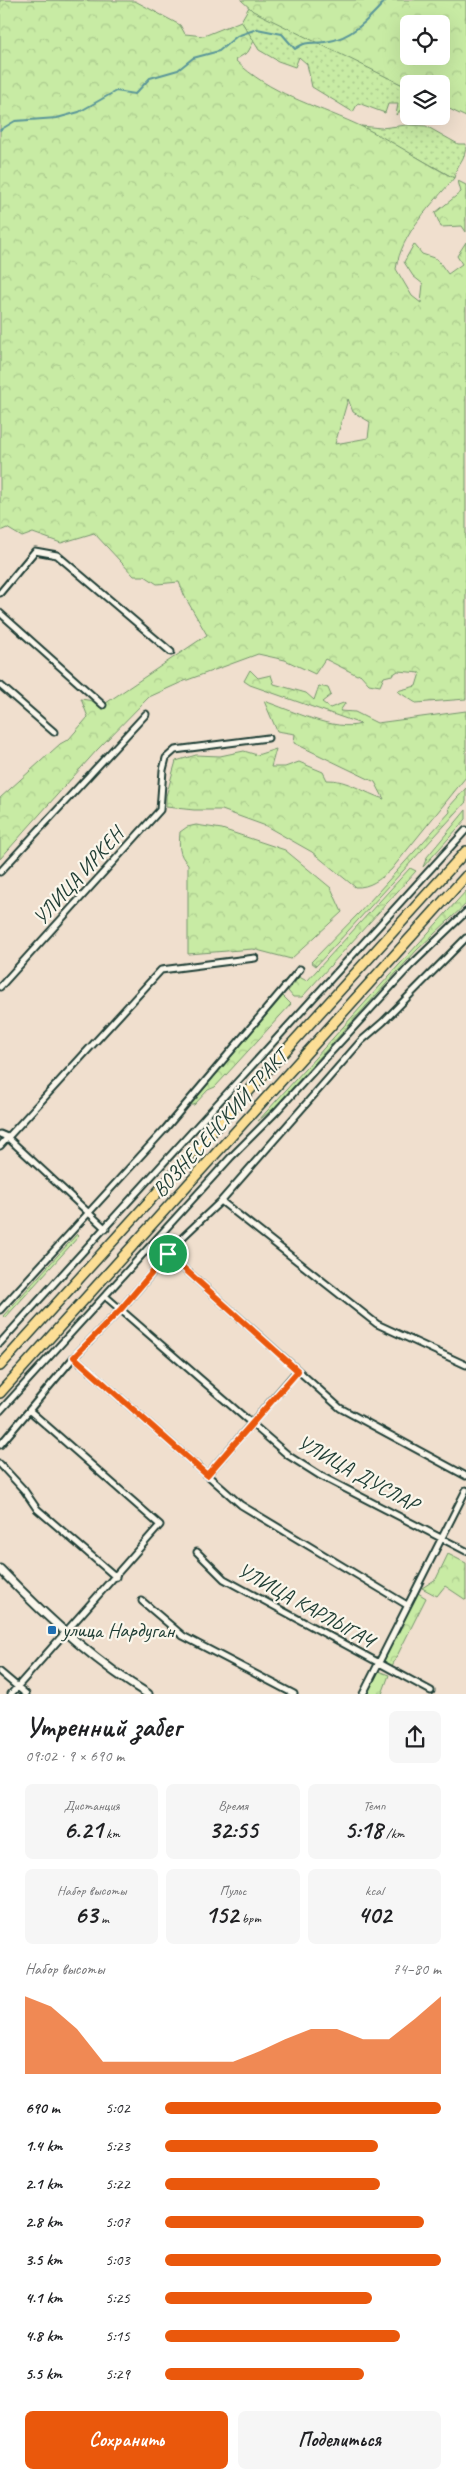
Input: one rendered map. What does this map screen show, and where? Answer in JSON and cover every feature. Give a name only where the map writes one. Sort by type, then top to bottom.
[{"type":"main road","name":"ВОЗНЕСЕНСКИЙ ТРАКТ","points":[[0,1366],[466,852]]},
{"type":"main road","name":"ВОЗНЕСЕНСКИЙ ТРАКТ","points":[[0,1393],[466,876]]},
{"type":"street","points":[[0,593],[35,551],[57,555],[171,652]]},
{"type":"street","points":[[0,614],[102,705]]},
{"type":"street","points":[[0,685],[54,732]]},
{"type":"street","points":[[0,872],[146,714]]},
{"type":"street","name":"УЛИЦА ИРКЕН","points":[[0,987],[160,810],[163,770],[166,758],[175,750],[268,738]]},
{"type":"street","points":[[0,1343],[106,1229],[466,830]]},
{"type":"street","points":[[0,1411],[410,966],[466,912]]},
{"type":"street","points":[[0,1445],[74,1357],[121,1309],[184,1236],[221,1201],[361,1041],[383,1022],[466,938]]},
{"type":"street","points":[[0,1146],[161,970],[255,958]]},
{"type":"street","points":[[0,1310],[165,1128],[300,969]]},
{"type":"street","points":[[0,1134],[7,1137],[106,1229]]},
{"type":"street","points":[[221,1201],[377,1324],[466,1365]]},
{"type":"street","points":[[168,1254],[340,1408],[466,1476]]},
{"type":"street","name":"УЛИЦА ДУСЛАР","points":[[105,1296],[289,1456],[319,1475],[466,1551]]},
{"type":"street","points":[[74,1357],[241,1505],[407,1605]]},
{"type":"street","points":[[207,1475],[298,1371]]},
{"type":"street","points":[[11,1694],[160,1525],[30,1411]]},
{"type":"street","points":[[0,1464],[24,1490],[37,1509],[116,1577]]},
{"type":"street","points":[[363,1694],[466,1490]]},
{"type":"street","name":"УЛИЦА КАРЛЫГАЧ","points":[[198,1552],[224,1580],[431,1691]]},
{"type":"street","points":[[0,1569],[65,1632],[148,1694]]},
{"type":"street","points":[[142,1601],[183,1636],[294,1694]]},
{"type":"street","points":[[0,1672],[26,1694]]},
{"type":"green space","points":[[0,0],[135,1],[180,25],[185,34],[204,36],[241,21],[254,41],[248,52],[235,60],[248,72],[277,90],[369,130],[454,178],[411,231],[404,243],[396,269],[412,296],[421,303],[423,284],[413,276],[404,262],[414,244],[422,254],[437,259],[448,274],[462,264],[457,256],[466,242],[466,699],[416,703],[397,691],[416,686],[420,673],[398,671],[384,677],[380,686],[369,684],[360,674],[357,675],[325,659],[315,674],[285,660],[258,654],[182,682],[149,697],[97,750],[0,859],[0,798],[60,744],[69,739],[88,717],[81,699],[106,703],[207,635],[185,597],[179,582],[157,584],[145,576],[134,576],[94,533],[61,543],[33,533],[22,537],[7,528],[0,531]],"holes":[[[348,399],[353,412],[370,422],[368,438],[335,444]]]},
{"type":"green space","points":[[241,0],[466,0],[466,117],[450,109],[450,75],[400,75],[400,84],[253,11]]},
{"type":"green space","points":[[249,7],[400,83],[400,111],[396,115],[398,104],[388,104],[385,113],[358,103],[353,112],[312,87],[307,64],[299,57],[295,67],[278,61],[259,50],[241,21]]},
{"type":"green space","points":[[407,125],[426,126],[458,144],[466,144],[465,154],[454,178],[361,126],[381,128]]},
{"type":"green space","points":[[458,181],[466,185],[466,232],[462,226],[441,227],[435,213],[461,192]]},
{"type":"green space","points":[[250,670],[258,678],[271,675],[274,684],[306,693],[314,700],[319,686],[328,688],[331,695],[322,702],[330,708],[346,702],[340,711],[355,712],[377,723],[466,711],[466,777],[391,870],[383,877],[365,886],[355,887],[312,852],[266,826],[222,810],[166,807],[166,796],[176,761],[196,755],[220,756],[244,751],[257,755],[276,749],[271,767],[285,767],[299,762],[323,772],[327,780],[349,784],[384,799],[375,782],[294,743],[295,734],[277,731],[264,701],[326,723],[350,726],[361,724],[250,685],[244,681]]},
{"type":"green space","points":[[466,788],[466,802],[316,966],[311,962],[360,912],[450,812],[449,807]]},
{"type":"green space","points":[[466,810],[466,819],[423,867],[427,857]]},
{"type":"green space","points":[[196,825],[222,829],[285,850],[331,888],[342,912],[291,959],[253,949],[188,954],[188,864],[179,846],[180,832],[187,827]]},
{"type":"green space","points":[[410,868],[416,871],[302,997],[293,997],[288,991],[299,977],[307,981]]},
{"type":"green space","points":[[466,891],[466,904],[417,950],[273,1109],[258,1121]]},
{"type":"green space","points":[[283,996],[291,1004],[215,1087],[208,1090],[194,1105],[190,1105]]},
{"type":"green space","points":[[77,1234],[79,1236],[5,1318],[3,1316]]},
{"type":"green space","points":[[448,1554],[466,1563],[466,1600],[445,1586],[437,1596],[422,1588],[436,1579]]},
{"type":"green space","points":[[418,1593],[426,1598],[392,1666],[383,1662]]},
{"type":"green space","points":[[378,1671],[389,1675],[382,1694],[367,1694]]},
{"type":"waterway","points":[[0,130],[15,121],[57,118],[79,112],[116,91],[135,94],[150,78],[178,70],[193,58],[219,51],[237,36],[257,29],[282,34],[295,49],[306,43],[325,42],[343,37],[359,27],[386,0]]},
{"type":"place","name":"улица Нардуган","points":[[52,1630]]},
{"type":"route","points":[[168,1254],[298,1371],[207,1475],[74,1357],[121,1309],[168,1254]]}]
